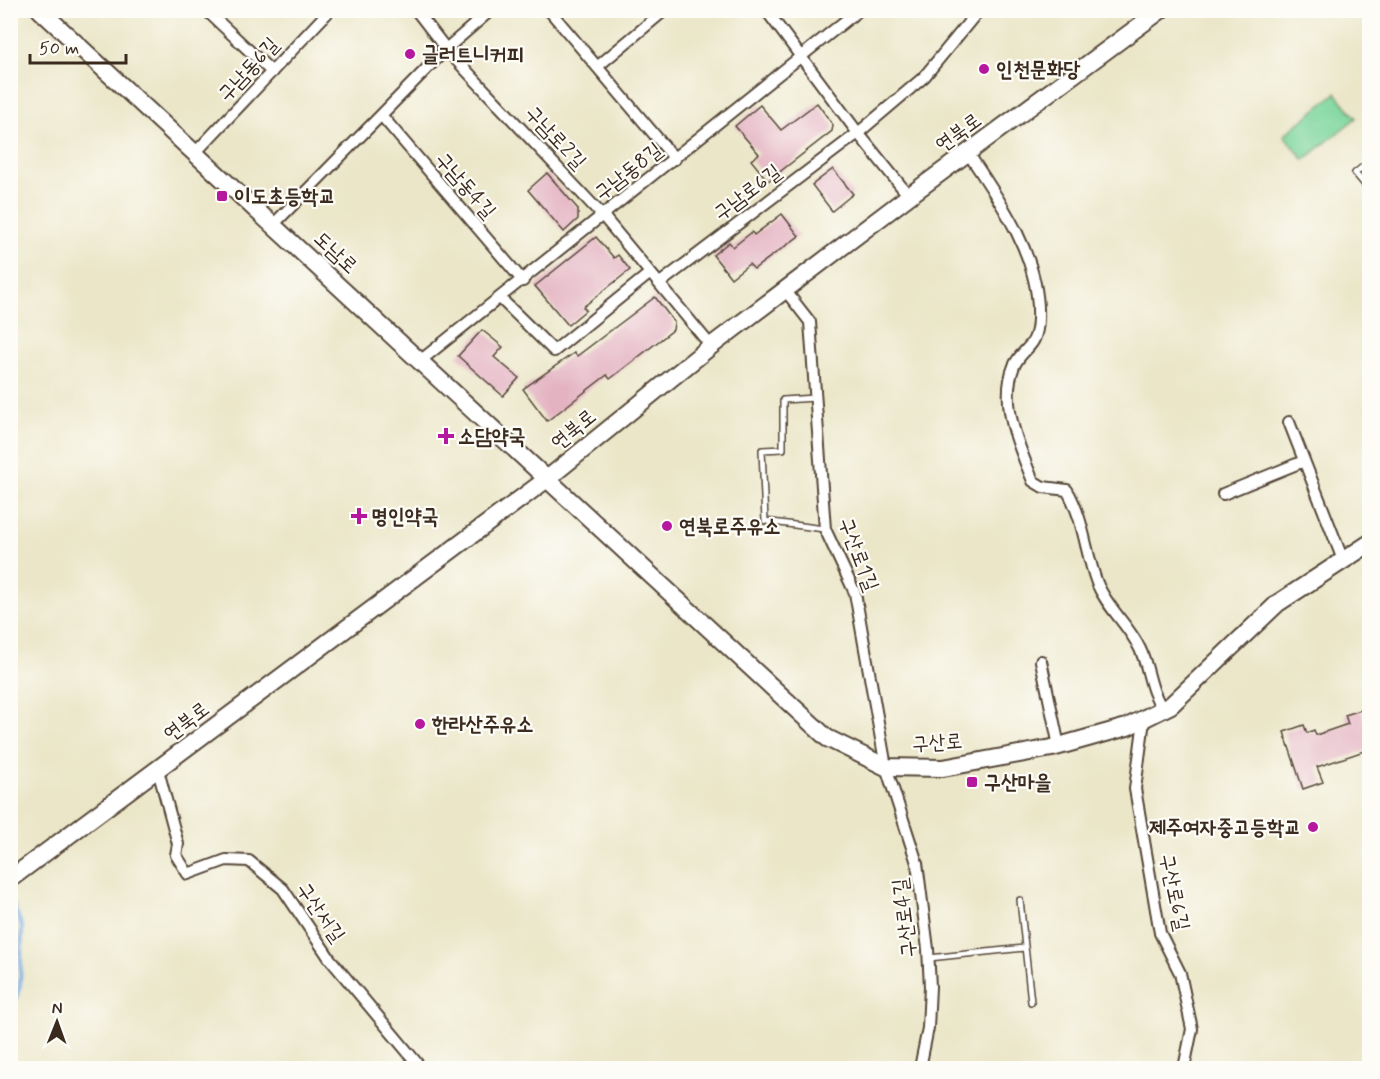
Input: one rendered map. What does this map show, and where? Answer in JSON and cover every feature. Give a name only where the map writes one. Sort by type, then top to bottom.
[{"type":"main road","name":"도남로","points":[[40,10],[547,479]]},
{"type":"main road","name":"연북로","points":[[10,879],[48,853],[547,479],[711,346],[1161,10]]},
{"type":"main road","name":"구산로","points":[[547,479],[827,738],[886,767],[943,768],[1059,746],[1144,720],[1163,709],[1278,603],[1370,543]]},
{"type":"street","points":[[206,10],[272,72]]},
{"type":"street","name":"구남동6길","points":[[195,153],[330,10]]},
{"type":"street","name":"구남로2길","points":[[416,10],[447,49],[603,216],[711,346]]},
{"type":"street","points":[[273,225],[447,49],[491,10]]},
{"type":"street","points":[[549,10],[675,159]]},
{"type":"street","points":[[597,67],[665,10]]},
{"type":"street","points":[[766,10],[801,59],[909,196]]},
{"type":"street","name":"구남동8길","points":[[420,361],[801,59],[859,10]]},
{"type":"street","name":"구남로6길","points":[[660,283],[858,133],[924,76],[979,10]]},
{"type":"street","name":"구남동4길","points":[[381,115],[523,281]]},
{"type":"street","points":[[968,153],[998,197],[1033,276],[1038,318],[1035,341],[1014,365],[1010,392],[1011,421],[1023,456],[1033,481],[1043,487],[1067,490],[1072,498],[1084,531],[1097,582],[1107,602],[1134,636],[1154,696],[1163,709]]},
{"type":"street","points":[[501,298],[554,351],[649,274]]},
{"type":"street","name":"구산로1길","points":[[785,290],[810,322],[825,529],[855,593],[886,767]]},
{"type":"street","points":[[1289,422],[1343,560]]},
{"type":"street","points":[[1223,494],[1304,461]]},
{"type":"street","points":[[1041,661],[1059,746]]},
{"type":"street","name":"구산로6길","points":[[1144,720],[1135,789],[1160,933],[1180,973],[1192,1029],[1184,1068]]},
{"type":"street","name":"구산로4길","points":[[886,767],[917,863],[929,958],[928,1028],[920,1068]]},
{"type":"street","name":"구산서길","points":[[158,770],[178,844],[176,855],[188,874],[226,860],[249,861],[283,889],[330,959],[421,1068]]},
{"type":"lane","points":[[1370,162],[1355,173],[1370,191]]},
{"type":"lane","points":[[815,398],[783,400],[783,449],[762,450],[765,521],[825,529]]},
{"type":"lane","points":[[1020,900],[1031,1002]]},
{"type":"lane","points":[[929,958],[1024,948]]},
{"type":"green space","points":[[1336,93],[1356,118],[1304,160],[1284,135]]},
{"type":"building","points":[[817,103],[833,125],[832,131],[768,181],[751,160],[759,154],[735,126],[760,105],[781,130]]},
{"type":"building","points":[[833,169],[853,194],[832,211],[812,185]]},
{"type":"building","points":[[547,173],[578,209],[578,219],[564,232],[528,190]]},
{"type":"building","points":[[782,214],[799,236],[754,269],[749,264],[731,278],[713,255],[729,242],[733,247],[752,232],[754,235]]},
{"type":"building","points":[[596,237],[614,258],[618,255],[630,270],[583,307],[586,310],[568,325],[535,286]]},
{"type":"building","points":[[655,297],[674,322],[673,330],[610,379],[607,375],[547,421],[523,389],[574,353],[577,356]]},
{"type":"building","points":[[482,330],[503,347],[494,357],[519,378],[503,396],[458,356]]},
{"type":"building","points":[[1361,710],[1367,726],[1370,725],[1370,749],[1317,767],[1323,782],[1303,789],[1284,732],[1304,725],[1307,733],[1314,730],[1316,735],[1348,724],[1345,715]]},
{"type":"waterway","points":[[10,897],[22,927],[20,985],[10,1018]]},
{"type":"place","name":"글러트니커피","points":[[410,54]]},
{"type":"place","name":"인천문화당","points":[[984,69]]},
{"type":"place","name":"이도초등학교","points":[[222,196]]},
{"type":"place","name":"소담약국","points":[[446,436]]},
{"type":"place","name":"명인약국","points":[[359,516]]},
{"type":"place","name":"연북로주유소","points":[[667,526]]},
{"type":"place","name":"한라산주유소","points":[[420,724]]},
{"type":"place","name":"구산마을","points":[[972,782]]},
{"type":"place","name":"제주여자중고등학교","points":[[1313,827]]}]
